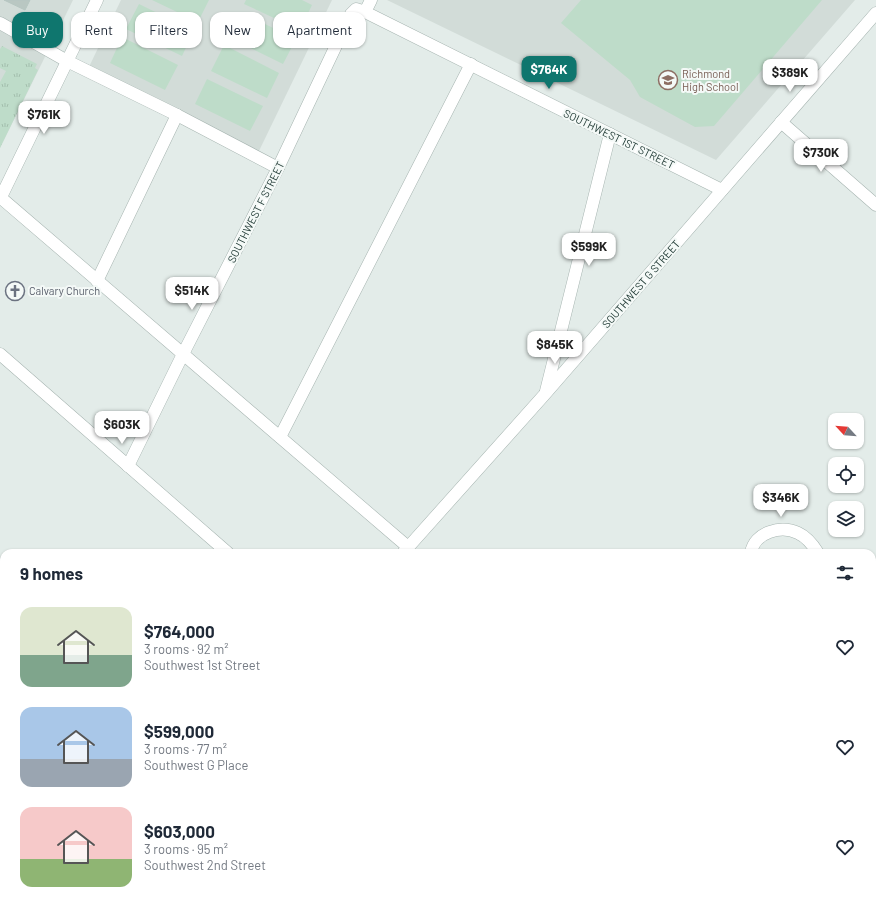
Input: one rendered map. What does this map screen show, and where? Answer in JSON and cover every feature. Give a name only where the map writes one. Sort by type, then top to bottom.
[{"type":"street","points":[[97,0],[0,198],[280,437],[405,549]]},
{"type":"street","points":[[365,12],[371,0]]},
{"type":"street","name":"SOUTHWEST F STREET","points":[[353,12],[356,9],[365,12]]},
{"type":"street","name":"SOUTHWEST 1ST STREET","points":[[366,12],[722,190]]},
{"type":"street","name":"SOUTHWEST G STREET","points":[[407,549],[545,394],[876,13]]},
{"type":"street","points":[[0,23],[67,61],[177,115],[278,168]]},
{"type":"street","name":"SOUTHWEST F STREET","points":[[128,466],[183,354],[278,168],[335,48]]},
{"type":"street","points":[[280,437],[471,64]]},
{"type":"street","points":[[97,281],[177,115]]},
{"type":"street","points":[[781,122],[876,205]]},
{"type":"street","points":[[545,394],[610,134]]},
{"type":"street","points":[[0,354],[223,549]]},
{"type":"street","points":[[752,549],[757,540],[766,533],[778,530],[790,530],[800,534],[816,549]]},
{"type":"shaded area","points":[[0,0],[73,0],[63,20],[63,12],[12,12],[12,48],[49,48],[0,148]]},
{"type":"shaded area","points":[[121,0],[332,0],[326,12],[273,12],[273,48],[309,48],[258,153],[88,69],[98,48],[127,48],[127,12],[115,12]]},
{"type":"shaded area","name":"Richmond High School","points":[[387,0],[855,0],[716,160]]},
{"type":"green space","points":[[152,0],[209,0],[202,14],[202,12],[177,12]]},
{"type":"green space","points":[[246,0],[302,0],[312,5],[309,12],[273,12],[273,17],[265,14],[265,12],[261,12],[244,4]]},
{"type":"green space","points":[[581,0],[822,0],[714,126],[695,127],[640,97],[630,80],[561,23]]},
{"type":"green space","points":[[139,4],[155,12],[135,12],[135,33],[127,29],[127,27]]},
{"type":"green space","points":[[265,24],[273,28],[273,48],[291,48],[283,64],[250,48],[265,48]]},
{"type":"green space","points":[[127,40],[135,44],[135,48],[144,48],[178,65],[165,90],[110,63],[117,48],[127,48]]},
{"type":"green space","points":[[2,46],[37,64],[35,68],[38,70],[0,148],[0,82],[6,71],[0,68],[0,49]]},
{"type":"green space","points":[[165,48],[186,48],[182,56]]},
{"type":"green space","points":[[222,48],[230,48],[279,73],[267,98],[211,71]]},
{"type":"green space","points":[[207,79],[263,106],[250,131],[195,104]]},
{"type":"building","points":[[4,0],[30,0],[25,10]]},
{"type":"place","name":"Richmond High School","points":[[668,80]]},
{"type":"place","name":"Calvary Church","points":[[15,291]]}]
